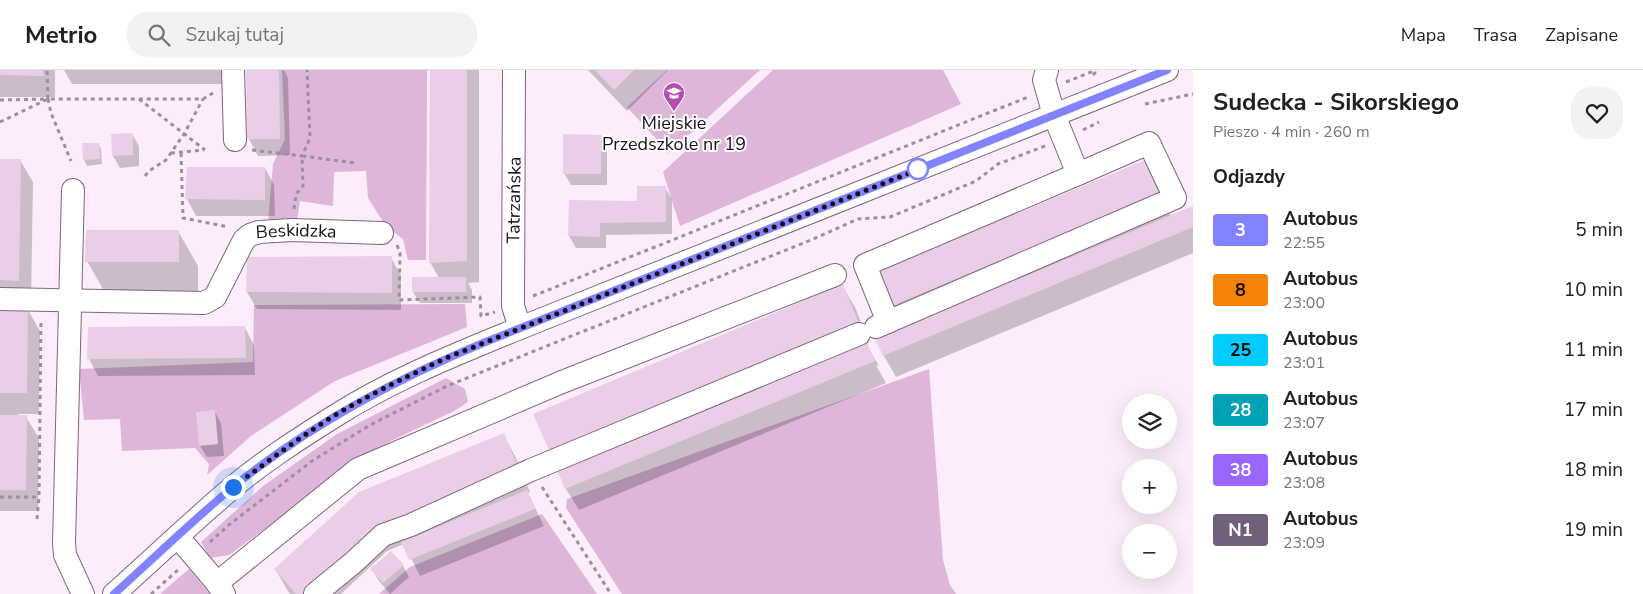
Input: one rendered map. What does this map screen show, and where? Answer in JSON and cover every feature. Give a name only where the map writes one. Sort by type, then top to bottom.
[{"type":"street","name":"Tatrzańska","points":[[514,70],[513,306],[520,328]]},
{"type":"street","points":[[114,594],[233,487],[287,447],[336,415],[405,378],[446,358],[520,328],[1167,70]]},
{"type":"street","points":[[233,75],[235,140]]},
{"type":"street","points":[[1047,80],[1054,115],[1078,174]]},
{"type":"street","points":[[315,594],[383,535],[411,525],[531,470],[874,327],[1175,198],[1149,143],[865,264],[874,327]]},
{"type":"street","points":[[73,190],[65,555],[83,594]]},
{"type":"street","name":"Beskidzka","points":[[0,299],[204,303],[218,292],[244,240],[250,235],[259,232],[292,230],[382,233]]},
{"type":"street","points":[[178,537],[221,589],[358,469],[562,382],[835,275]]},
{"type":"path","points":[[47,70],[48,99],[72,161]]},
{"type":"path","points":[[292,230],[296,194],[303,186],[302,156],[310,138],[307,70]]},
{"type":"path","points":[[382,233],[389,234],[400,253],[399,300],[480,297],[482,316],[513,306],[1047,80],[1096,70]]},
{"type":"path","points":[[145,176],[148,171],[166,160],[184,134],[203,99],[233,75]]},
{"type":"path","points":[[1140,106],[1148,102],[1193,94]]},
{"type":"path","points":[[0,122],[48,99]]},
{"type":"path","points":[[138,99],[205,150],[171,153]]},
{"type":"path","points":[[0,100],[203,99]]},
{"type":"path","points":[[151,594],[230,524],[312,461],[370,425],[447,386],[811,240],[858,219],[890,217],[976,181],[998,164],[1064,139],[1107,119]]},
{"type":"path","points":[[235,140],[235,150],[243,148],[355,163]]},
{"type":"path","points":[[181,153],[183,218],[259,232]]},
{"type":"path","points":[[37,519],[42,301]]},
{"type":"path","points":[[531,470],[611,594]]},
{"type":"path","points":[[0,497],[65,497]]},
{"type":"shaded area","points":[[282,70],[427,70],[426,260],[408,260],[403,239],[385,225],[368,198],[366,171],[334,172],[333,206],[300,201],[297,221],[268,222],[273,164],[285,139]]},
{"type":"shaded area","name":"Miejskie Przedszkole nr 19","points":[[667,70],[760,70],[669,153],[627,107]]},
{"type":"shaded area","points":[[773,70],[943,70],[961,104],[680,226],[663,172]]},
{"type":"shaded area","points":[[465,304],[467,327],[335,381],[251,436],[207,475],[209,464],[195,448],[122,451],[120,419],[84,420],[79,369],[253,362],[254,305]]},
{"type":"shaded area","points":[[929,369],[943,560],[950,585],[956,594],[622,594],[566,508],[567,499]]},
{"type":"shaded area","points":[[446,378],[465,389],[468,402],[343,468],[296,506],[229,555],[210,558],[201,542],[263,486],[337,434]]},
{"type":"shaded area","points":[[542,514],[597,594],[379,594],[410,567]]},
{"type":"shaded area","points":[[189,569],[210,594],[160,594]]},
{"type":"building","points":[[0,70],[43,70],[44,76],[0,75]]},
{"type":"building","points":[[246,70],[279,70],[280,139],[247,139]]},
{"type":"building","points":[[430,70],[467,70],[467,261],[429,263]]},
{"type":"building","points":[[595,70],[634,70],[614,90]]},
{"type":"building","points":[[133,133],[133,155],[112,156],[111,134]]},
{"type":"building","points":[[563,134],[601,135],[601,174],[563,174]]},
{"type":"building","points":[[82,143],[99,143],[100,159],[83,160]]},
{"type":"building","points":[[0,159],[21,159],[19,281],[0,280]]},
{"type":"building","points":[[1145,160],[1159,194],[891,306],[877,272]]},
{"type":"building","points":[[187,167],[265,167],[265,200],[185,199]]},
{"type":"building","points":[[637,186],[666,186],[666,222],[600,223],[600,237],[568,236],[569,200],[637,201]]},
{"type":"building","points":[[1193,206],[1193,227],[883,356],[875,339]]},
{"type":"building","points":[[86,230],[179,230],[179,262],[85,262]]},
{"type":"building","points":[[392,256],[392,293],[246,292],[247,257]]},
{"type":"building","points":[[412,277],[466,277],[466,292],[412,292]]},
{"type":"building","points":[[843,284],[858,321],[549,450],[533,414]]},
{"type":"building","points":[[0,308],[28,309],[27,393],[0,393]]},
{"type":"building","points":[[245,326],[246,358],[87,359],[88,327]]},
{"type":"building","points":[[867,343],[875,361],[565,489],[557,470]]},
{"type":"building","points":[[215,410],[218,444],[199,446],[196,412]]},
{"type":"building","points":[[0,415],[27,415],[26,490],[0,490]]},
{"type":"building","points":[[504,433],[519,470],[375,529],[306,594],[296,594],[274,569],[359,492]]},
{"type":"building","points":[[527,490],[535,509],[409,560],[401,542]]},
{"type":"building","points":[[391,551],[404,565],[383,583],[370,569]]},
{"type":"bus line","name":"3","points":[[114,594],[233,487],[287,447],[336,415],[389,385],[483,343],[1167,70]]},
{"type":"place","name":"Miejskie Przedszkole nr 19","points":[[674,112]]},
{"type":"route","points":[[233,487],[287,447],[336,415],[389,385],[446,358],[922,168],[918,169]]}]
